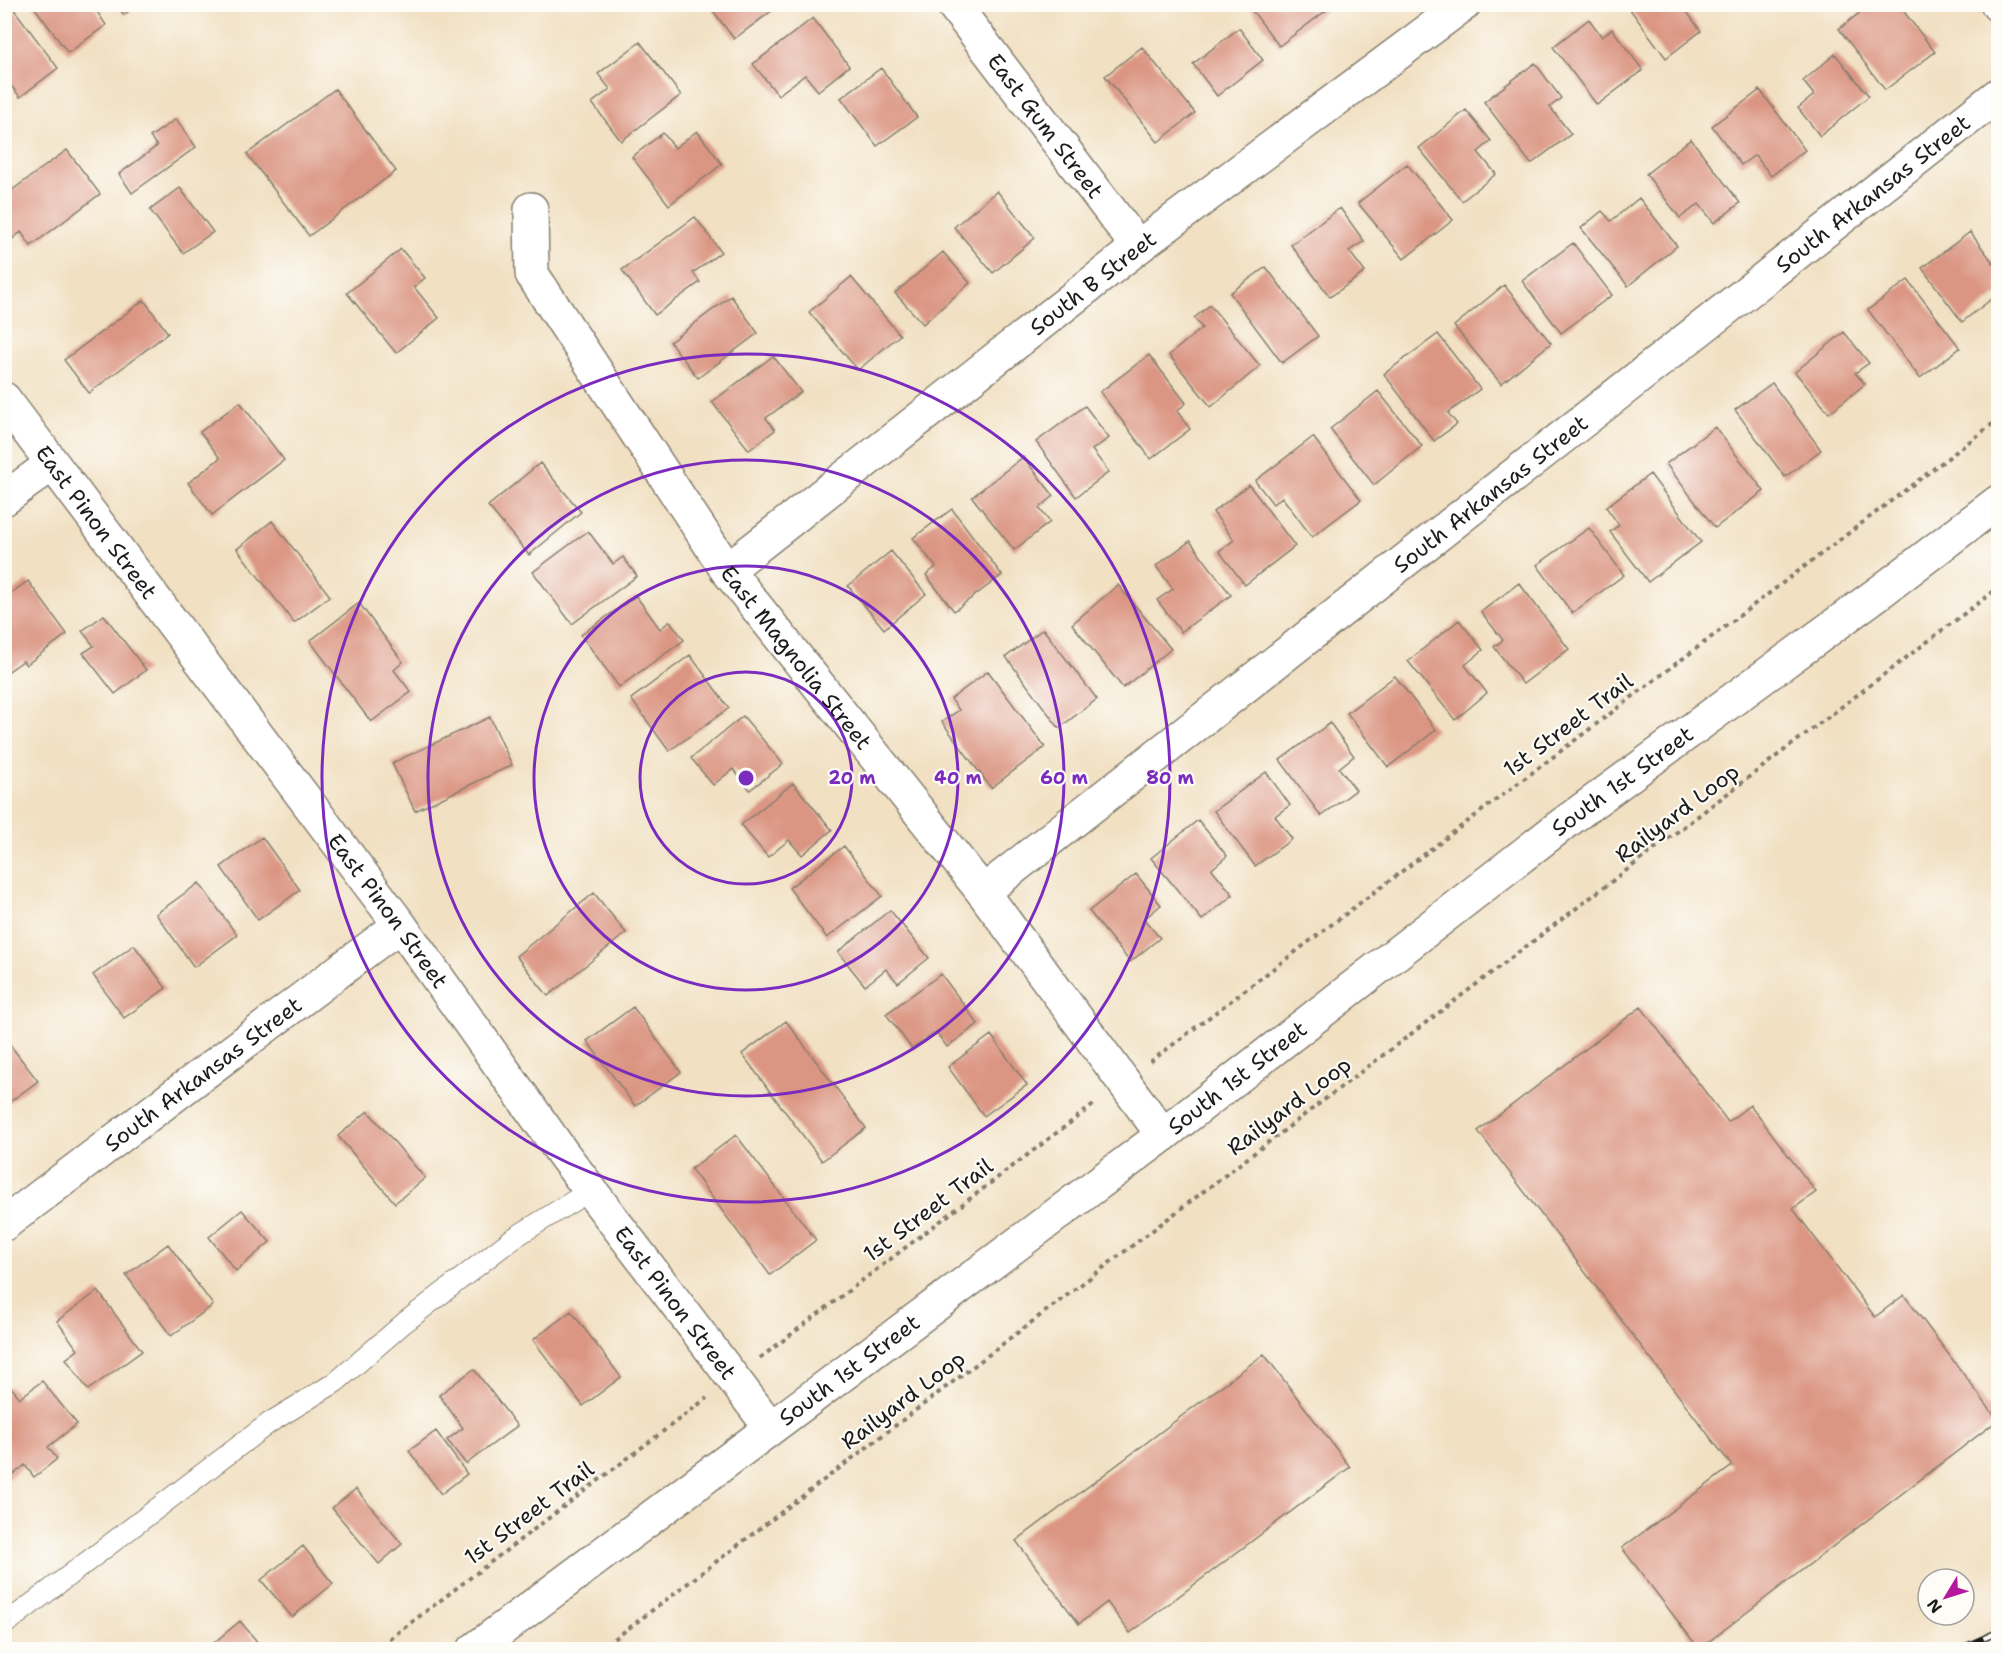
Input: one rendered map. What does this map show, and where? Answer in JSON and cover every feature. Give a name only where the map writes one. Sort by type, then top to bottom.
[{"type":"street","name":"East Gum Street","points":[[952,4],[1138,247]]},
{"type":"street","name":"South B Street","points":[[727,570],[1138,247],[1464,4]]},
{"type":"street","name":"South Arkansas Street","points":[[983,892],[1998,95]]},
{"type":"street","name":"East Magnolia Street","points":[[531,209],[532,274],[727,570],[983,892],[1163,1135]]},
{"type":"street","name":"East Pinon Street","points":[[4,399],[400,925],[591,1190],[770,1427]]},
{"type":"street","points":[[4,499],[52,464]]},
{"type":"street","name":"South 1st Street","points":[[474,1650],[1163,1135],[1559,827],[1884,589],[1998,502]]},
{"type":"street","name":"South Arkansas Street","points":[[4,1224],[400,925]]},
{"type":"lane","points":[[4,1626],[268,1423],[336,1382],[404,1323],[512,1239],[591,1190]]},
{"type":"path","name":"1st Street Trail","points":[[1157,1057],[1998,420]]},
{"type":"path","name":"Railyard Loop","points":[[600,1650],[1998,588]]},
{"type":"path","name":"1st Street Trail","points":[[772,1349],[1104,1097]]},
{"type":"path","name":"1st Street Trail","points":[[375,1650],[703,1401]]},
{"type":"building","points":[[6,4],[10,4],[58,68],[20,97],[4,77]]},
{"type":"building","points":[[32,4],[92,4],[106,25],[68,53]]},
{"type":"building","points":[[116,4],[138,4],[124,15]]},
{"type":"building","points":[[708,4],[781,4],[734,39]]},
{"type":"building","points":[[1626,4],[1681,4],[1701,31],[1666,58]]},
{"type":"building","points":[[1871,4],[1898,4],[1935,52],[1885,90],[1839,29]]},
{"type":"building","points":[[1248,5],[1325,5],[1328,9],[1279,46]]},
{"type":"building","points":[[813,18],[849,66],[818,91],[805,75],[778,95],[753,64]]},
{"type":"building","points":[[1589,19],[1602,37],[1612,29],[1643,70],[1597,105],[1553,47]]},
{"type":"building","points":[[1239,28],[1263,60],[1217,96],[1193,64]]},
{"type":"building","points":[[640,42],[681,95],[621,141],[592,103],[610,89],[598,74]]},
{"type":"building","points":[[1142,47],[1195,113],[1158,142],[1105,76]]},
{"type":"building","points":[[1835,54],[1869,96],[1820,136],[1798,108],[1814,95],[1803,81]]},
{"type":"building","points":[[1535,63],[1561,98],[1550,107],[1571,134],[1531,164],[1484,102]]},
{"type":"building","points":[[881,68],[917,117],[877,146],[841,98]]},
{"type":"building","points":[[335,89],[396,171],[309,236],[247,154]]},
{"type":"building","points":[[1760,90],[1805,150],[1771,176],[1755,155],[1741,165],[1712,126]]},
{"type":"building","points":[[1466,110],[1491,141],[1478,152],[1496,174],[1462,201],[1419,148]]},
{"type":"building","points":[[176,119],[196,147],[132,193],[119,174],[157,146],[150,137]]},
{"type":"building","points":[[697,131],[722,164],[669,205],[632,157],[663,133],[675,148]]},
{"type":"building","points":[[1691,139],[1740,203],[1714,223],[1699,204],[1680,218],[1646,174]]},
{"type":"building","points":[[67,150],[100,194],[31,246],[21,232],[7,243],[4,196]]},
{"type":"building","points":[[1407,164],[1453,220],[1404,259],[1358,203]]},
{"type":"building","points":[[180,188],[213,232],[183,253],[150,210]]},
{"type":"building","points":[[997,191],[1035,238],[993,273],[954,227]]},
{"type":"building","points":[[1639,198],[1677,246],[1628,286],[1581,228],[1602,211],[1611,221]]},
{"type":"building","points":[[1340,208],[1364,241],[1349,251],[1365,272],[1330,297],[1291,245]]},
{"type":"building","points":[[1998,209],[1998,224],[1991,214]]},
{"type":"building","points":[[695,217],[721,252],[693,273],[700,282],[655,315],[622,270]]},
{"type":"building","points":[[1970,232],[1998,269],[1998,294],[1962,322],[1922,268]]},
{"type":"building","points":[[1573,243],[1612,295],[1561,333],[1522,281]]},
{"type":"building","points":[[401,249],[425,278],[414,287],[439,318],[396,353],[347,293]]},
{"type":"building","points":[[943,252],[970,283],[923,324],[895,293]]},
{"type":"building","points":[[1266,267],[1318,336],[1282,363],[1230,293]]},
{"type":"building","points":[[851,277],[900,335],[858,370],[809,312]]},
{"type":"building","points":[[1908,280],[1960,348],[1920,378],[1868,310]]},
{"type":"building","points":[[1504,285],[1551,343],[1501,384],[1454,326]]},
{"type":"building","points":[[731,296],[758,333],[698,378],[670,342]]},
{"type":"building","points":[[144,300],[168,333],[89,393],[64,360]]},
{"type":"building","points":[[1210,305],[1260,366],[1211,407],[1169,355],[1202,328],[1194,318]]},
{"type":"building","points":[[1844,332],[1869,363],[1855,373],[1865,384],[1829,413],[1795,372]]},
{"type":"building","points":[[1438,334],[1480,389],[1448,413],[1457,424],[1434,441],[1384,374]]},
{"type":"building","points":[[1149,355],[1186,403],[1177,411],[1190,429],[1151,459],[1100,392]]},
{"type":"building","points":[[773,356],[801,392],[766,418],[775,430],[749,450],[712,402]]},
{"type":"building","points":[[1772,383],[1821,450],[1785,477],[1735,410]]},
{"type":"building","points":[[1378,391],[1422,446],[1374,485],[1330,429]]},
{"type":"building","points":[[240,402],[284,460],[212,515],[188,483],[220,458],[200,432]]},
{"type":"building","points":[[1085,406],[1109,438],[1092,450],[1109,472],[1076,497],[1036,442]]},
{"type":"building","points":[[1715,427],[1764,491],[1715,528],[1666,464]]},
{"type":"building","points":[[1313,437],[1361,500],[1312,537],[1282,497],[1273,504],[1255,481]]},
{"type":"building","points":[[1023,457],[1054,496],[1039,508],[1050,522],[1014,550],[972,497]]},
{"type":"building","points":[[540,463],[581,512],[529,555],[488,506]]},
{"type":"building","points":[[1650,474],[1701,542],[1648,582],[1610,532],[1619,525],[1606,507]]},
{"type":"building","points":[[1249,485],[1295,546],[1245,585],[1219,551],[1234,540],[1213,512]]},
{"type":"building","points":[[952,509],[1002,575],[954,611],[926,575],[936,567],[913,538]]},
{"type":"building","points":[[272,521],[330,596],[294,623],[237,549]]},
{"type":"building","points":[[1589,528],[1624,575],[1572,613],[1537,565]]},
{"type":"building","points":[[588,531],[613,564],[623,557],[637,576],[572,624],[533,572]]},
{"type":"building","points":[[1190,541],[1231,595],[1181,632],[1157,600],[1173,589],[1156,566]]},
{"type":"building","points":[[891,551],[926,594],[884,629],[848,586]]},
{"type":"building","points":[[28,581],[67,634],[26,665],[23,661],[6,673],[4,598]]},
{"type":"building","points":[[1519,583],[1569,649],[1523,684],[1494,647],[1503,640],[1481,612]]},
{"type":"building","points":[[1118,585],[1171,649],[1123,688],[1072,624]]},
{"type":"building","points":[[636,596],[660,629],[670,621],[684,640],[619,687],[581,635]]},
{"type":"building","points":[[359,603],[403,662],[394,670],[411,692],[371,722],[310,641]]},
{"type":"building","points":[[104,615],[146,670],[115,694],[83,653],[94,646],[82,631]]},
{"type":"building","points":[[1459,620],[1483,650],[1465,665],[1487,693],[1455,720],[1408,661]]},
{"type":"building","points":[[1043,629],[1097,699],[1059,728],[1006,657]]},
{"type":"building","points":[[690,655],[729,708],[669,751],[631,699]]},
{"type":"building","points":[[988,671],[1045,747],[991,788],[942,722],[959,710],[951,699]]},
{"type":"building","points":[[1395,676],[1436,730],[1388,767],[1347,713]]},
{"type":"building","points":[[743,716],[783,764],[750,790],[733,769],[713,785],[691,758]]},
{"type":"building","points":[[490,717],[512,765],[415,811],[392,763]]},
{"type":"building","points":[[1330,723],[1354,756],[1339,768],[1356,790],[1321,816],[1280,760]]},
{"type":"building","points":[[1266,772],[1290,805],[1275,816],[1292,839],[1255,866],[1214,811]]},
{"type":"building","points":[[793,783],[832,830],[802,855],[789,840],[768,857],[741,825]]},
{"type":"building","points":[[1198,820],[1227,856],[1212,869],[1233,895],[1202,920],[1151,858]]},
{"type":"building","points":[[262,837],[300,890],[258,920],[221,867]]},
{"type":"building","points":[[844,846],[882,896],[827,938],[789,888]]},
{"type":"building","points":[[1136,874],[1161,905],[1144,919],[1160,938],[1130,962],[1089,911]]},
{"type":"building","points":[[199,883],[237,935],[194,967],[156,914]]},
{"type":"building","points":[[594,893],[626,933],[548,996],[516,956]]},
{"type":"building","points":[[890,910],[929,958],[898,983],[886,969],[865,986],[838,952]]},
{"type":"building","points":[[134,945],[166,988],[124,1018],[93,975]]},
{"type":"building","points":[[941,974],[978,1024],[947,1047],[936,1032],[912,1049],[886,1014]]},
{"type":"building","points":[[633,1007],[681,1072],[635,1106],[587,1041]]},
{"type":"building","points":[[1641,1007],[1728,1122],[1750,1105],[1816,1192],[1793,1209],[1875,1317],[1904,1295],[1998,1420],[1699,1649],[1622,1548],[1732,1466],[1478,1131]]},
{"type":"building","points":[[786,1021],[866,1128],[822,1161],[742,1054]]},
{"type":"building","points":[[991,1035],[1027,1085],[984,1116],[948,1067]]},
{"type":"building","points":[[4,1037],[38,1081],[4,1106]]},
{"type":"building","points":[[368,1111],[425,1178],[395,1203],[338,1136]]},
{"type":"building","points":[[736,1135],[816,1240],[770,1275],[691,1169]]},
{"type":"building","points":[[242,1210],[270,1242],[236,1271],[209,1237]]},
{"type":"building","points":[[168,1244],[213,1305],[171,1336],[126,1275]]},
{"type":"building","points":[[98,1291],[142,1351],[88,1390],[66,1359],[78,1350],[57,1321]]},
{"type":"building","points":[[571,1311],[621,1377],[583,1406],[533,1340]]},
{"type":"building","points":[[1264,1354],[1350,1467],[1130,1633],[1107,1602],[1079,1624],[1016,1541]]},
{"type":"building","points":[[474,1369],[517,1426],[466,1464],[447,1440],[463,1428],[439,1395]]},
{"type":"building","points":[[42,1381],[77,1424],[48,1447],[57,1459],[34,1477],[25,1465],[4,1482],[4,1390],[10,1386],[20,1398]]},
{"type":"building","points":[[436,1431],[467,1474],[441,1494],[409,1451]]},
{"type":"building","points":[[356,1489],[402,1544],[379,1564],[332,1508]]},
{"type":"building","points":[[303,1546],[333,1584],[292,1617],[261,1580]]},
{"type":"building","points":[[240,1621],[264,1650],[211,1650],[209,1647]]},
{"type":"railway","points":[[1958,1650],[1998,1632]]}]
